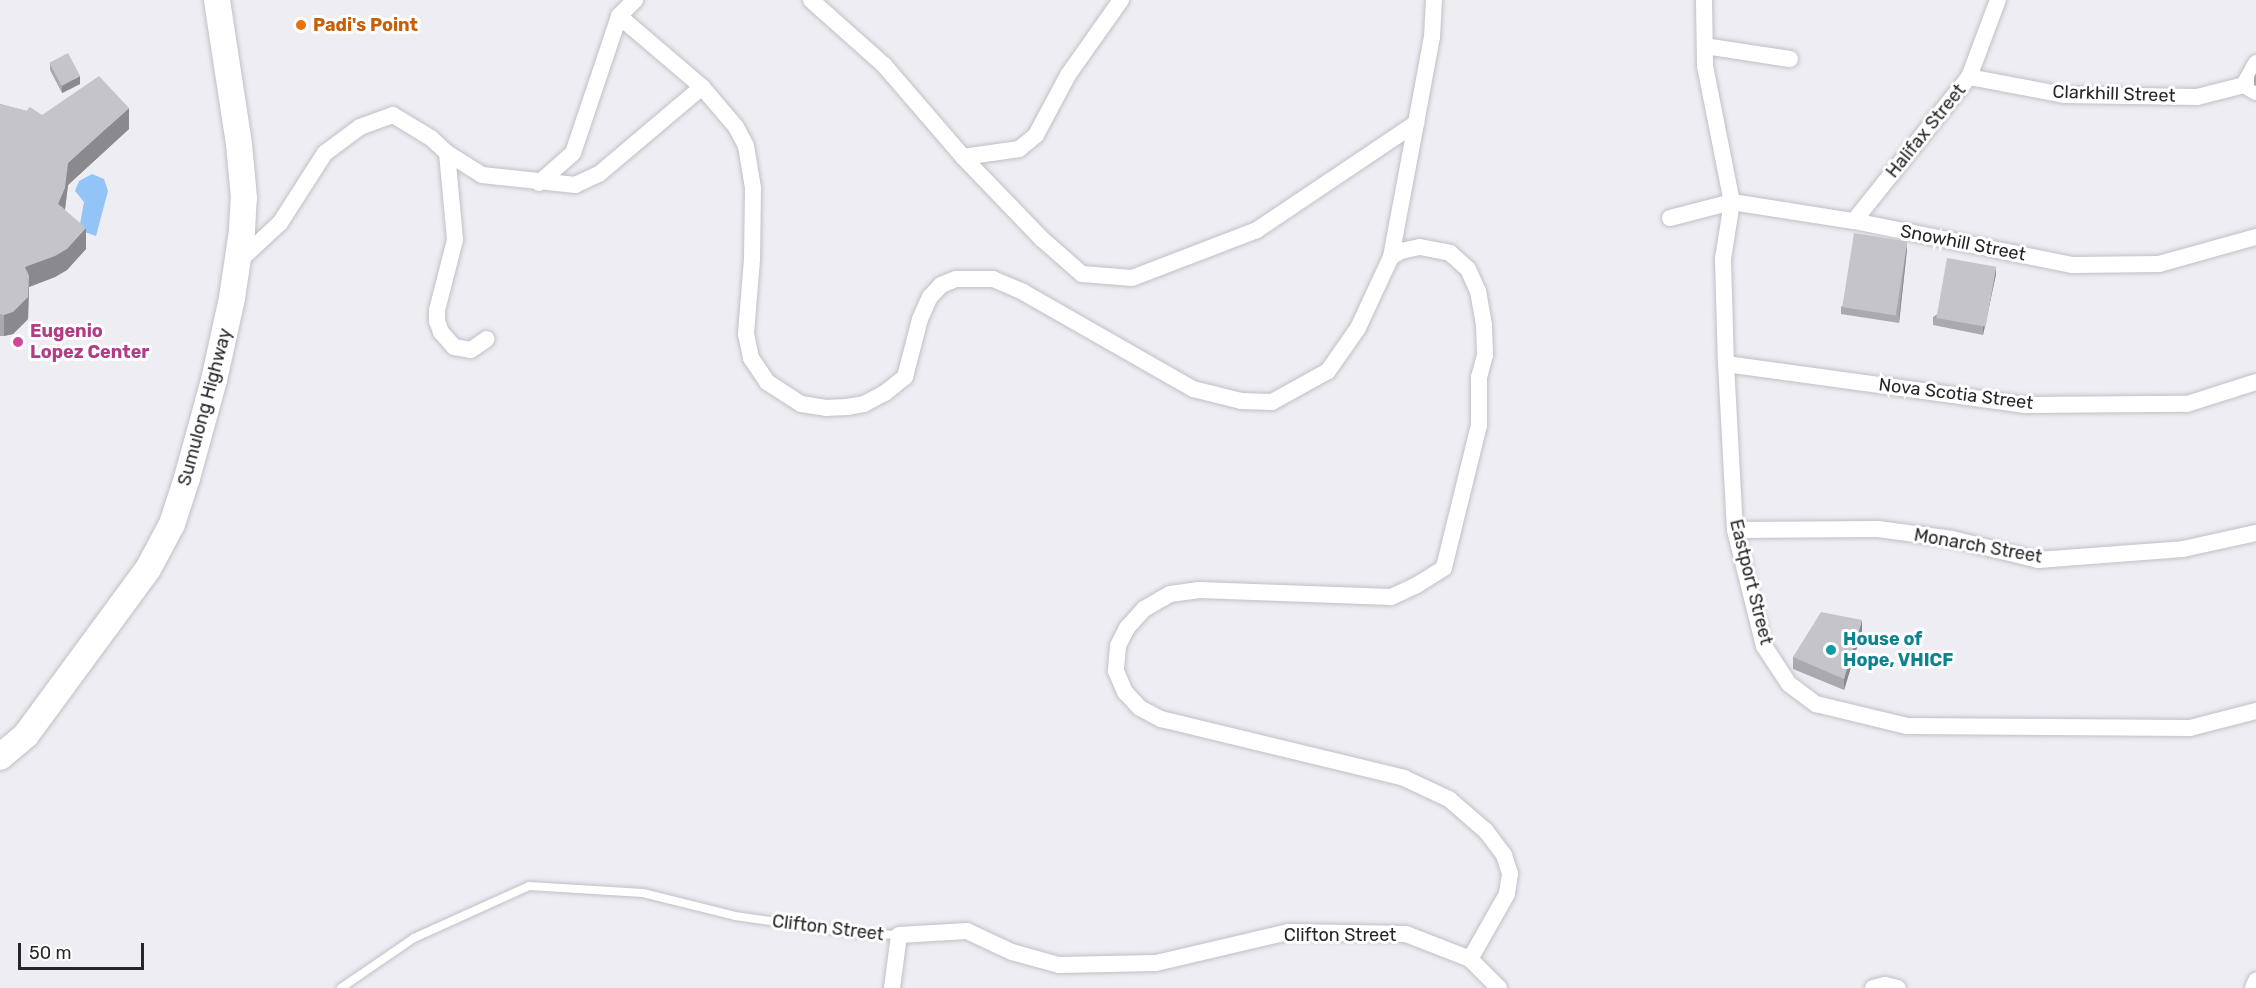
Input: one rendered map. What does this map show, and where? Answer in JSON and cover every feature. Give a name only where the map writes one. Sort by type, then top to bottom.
[{"type":"main road","name":"Sumulong Highway","points":[[0,757],[26,735],[148,569],[165,540],[187,478],[214,380],[238,262],[244,198],[217,0]]},
{"type":"street","points":[[539,183],[573,153],[619,16],[635,0]]},
{"type":"street","points":[[811,0],[884,65],[963,157],[1042,239],[1082,274],[1132,278],[1257,230],[1416,123]]},
{"type":"street","points":[[963,157],[993,155],[1019,149],[1036,135],[1068,75],[1121,0]]},
{"type":"street","points":[[619,16],[702,87],[736,127],[748,157],[753,188],[752,260],[746,334],[751,358],[767,382],[801,404],[826,408],[864,404],[885,393],[905,377],[920,319],[930,297],[941,285],[956,279],[993,279],[1023,292],[1193,389],[1241,401],[1272,402],[1328,371],[1358,328],[1391,257],[1432,37],[1434,0]]},
{"type":"street","name":"Eastport Street","points":[[1704,0],[1705,66],[1732,202],[1723,259],[1735,530],[1764,646],[1789,684],[1816,704],[1907,726],[2190,728],[2256,711]]},
{"type":"street","name":"Halifax Street","points":[[1854,221],[1970,77],[1998,0]]},
{"type":"street","points":[[1705,46],[1790,58]]},
{"type":"street","points":[[2250,89],[2256,63]]},
{"type":"street","name":"Clarkhill Street","points":[[1970,77],[2064,95],[2197,97],[2250,89]]},
{"type":"street","points":[[238,262],[279,223],[324,153],[360,127],[393,115],[431,138],[447,153],[482,175],[576,186],[599,174],[702,87]]},
{"type":"street","points":[[447,153],[455,240],[437,309],[437,321],[441,332],[454,347],[471,350],[487,339]]},
{"type":"street","name":"Snowhill Street","points":[[1670,219],[1732,202],[1854,221],[2073,265],[2159,264],[2253,242]]},
{"type":"street","points":[[1391,257],[1401,251],[1420,247],[1450,253],[1468,269],[1478,291],[1485,325],[1485,355],[1479,377],[1479,425],[1444,568],[1417,585],[1391,597],[1199,590],[1170,594],[1144,609],[1127,628],[1118,646],[1116,671],[1125,692],[1140,708],[1161,719],[1404,778],[1449,799],[1486,831],[1504,855],[1510,874],[1508,894],[1470,959]]},
{"type":"street","name":"Nova Scotia Street","points":[[1726,364],[2024,405],[2187,404],[2256,382]]},
{"type":"street","name":"Monarch Street","points":[[1735,530],[1878,529],[1952,539],[2038,560],[2183,549],[2256,533]]},
{"type":"street","name":"Clifton Street","points":[[899,935],[967,931],[1012,952],[1059,965],[1156,963],[1288,932],[1406,934],[1470,959],[1499,988]]},
{"type":"street","points":[[892,988],[899,935]]},
{"type":"street","points":[[2253,988],[2256,981]]},
{"type":"street","points":[[1873,988],[1885,985],[1898,988]]},
{"type":"lane","name":"Clifton Street","points":[[341,988],[414,938],[528,886],[643,893],[735,916],[854,933],[899,935]]},
{"type":"water","points":[[92,174],[104,179],[108,191],[96,236],[79,230],[84,202],[75,191],[79,181]]},
{"type":"building","points":[[68,53],[80,76],[62,86],[49,63]]},
{"type":"building","points":[[99,76],[129,108],[68,163],[65,188],[58,204],[86,228],[67,249],[25,267],[29,276],[28,297],[13,312],[0,314],[0,104],[26,111],[30,107],[42,115]]},
{"type":"building","points":[[1854,233],[1907,241],[1896,316],[1842,307]]},
{"type":"building","points":[[1947,258],[1996,267],[1986,327],[1936,318]]},
{"type":"building","name":"House of Hope, VHICF","points":[[1821,612],[1862,620],[1844,679],[1793,657]]},
{"type":"place","name":"Padi's Point","points":[[301,25]]},
{"type":"place","name":"Eugenio Lopez Center","points":[[18,342]]},
{"type":"place","name":"House of Hope, VHICF","points":[[1831,650]]}]
